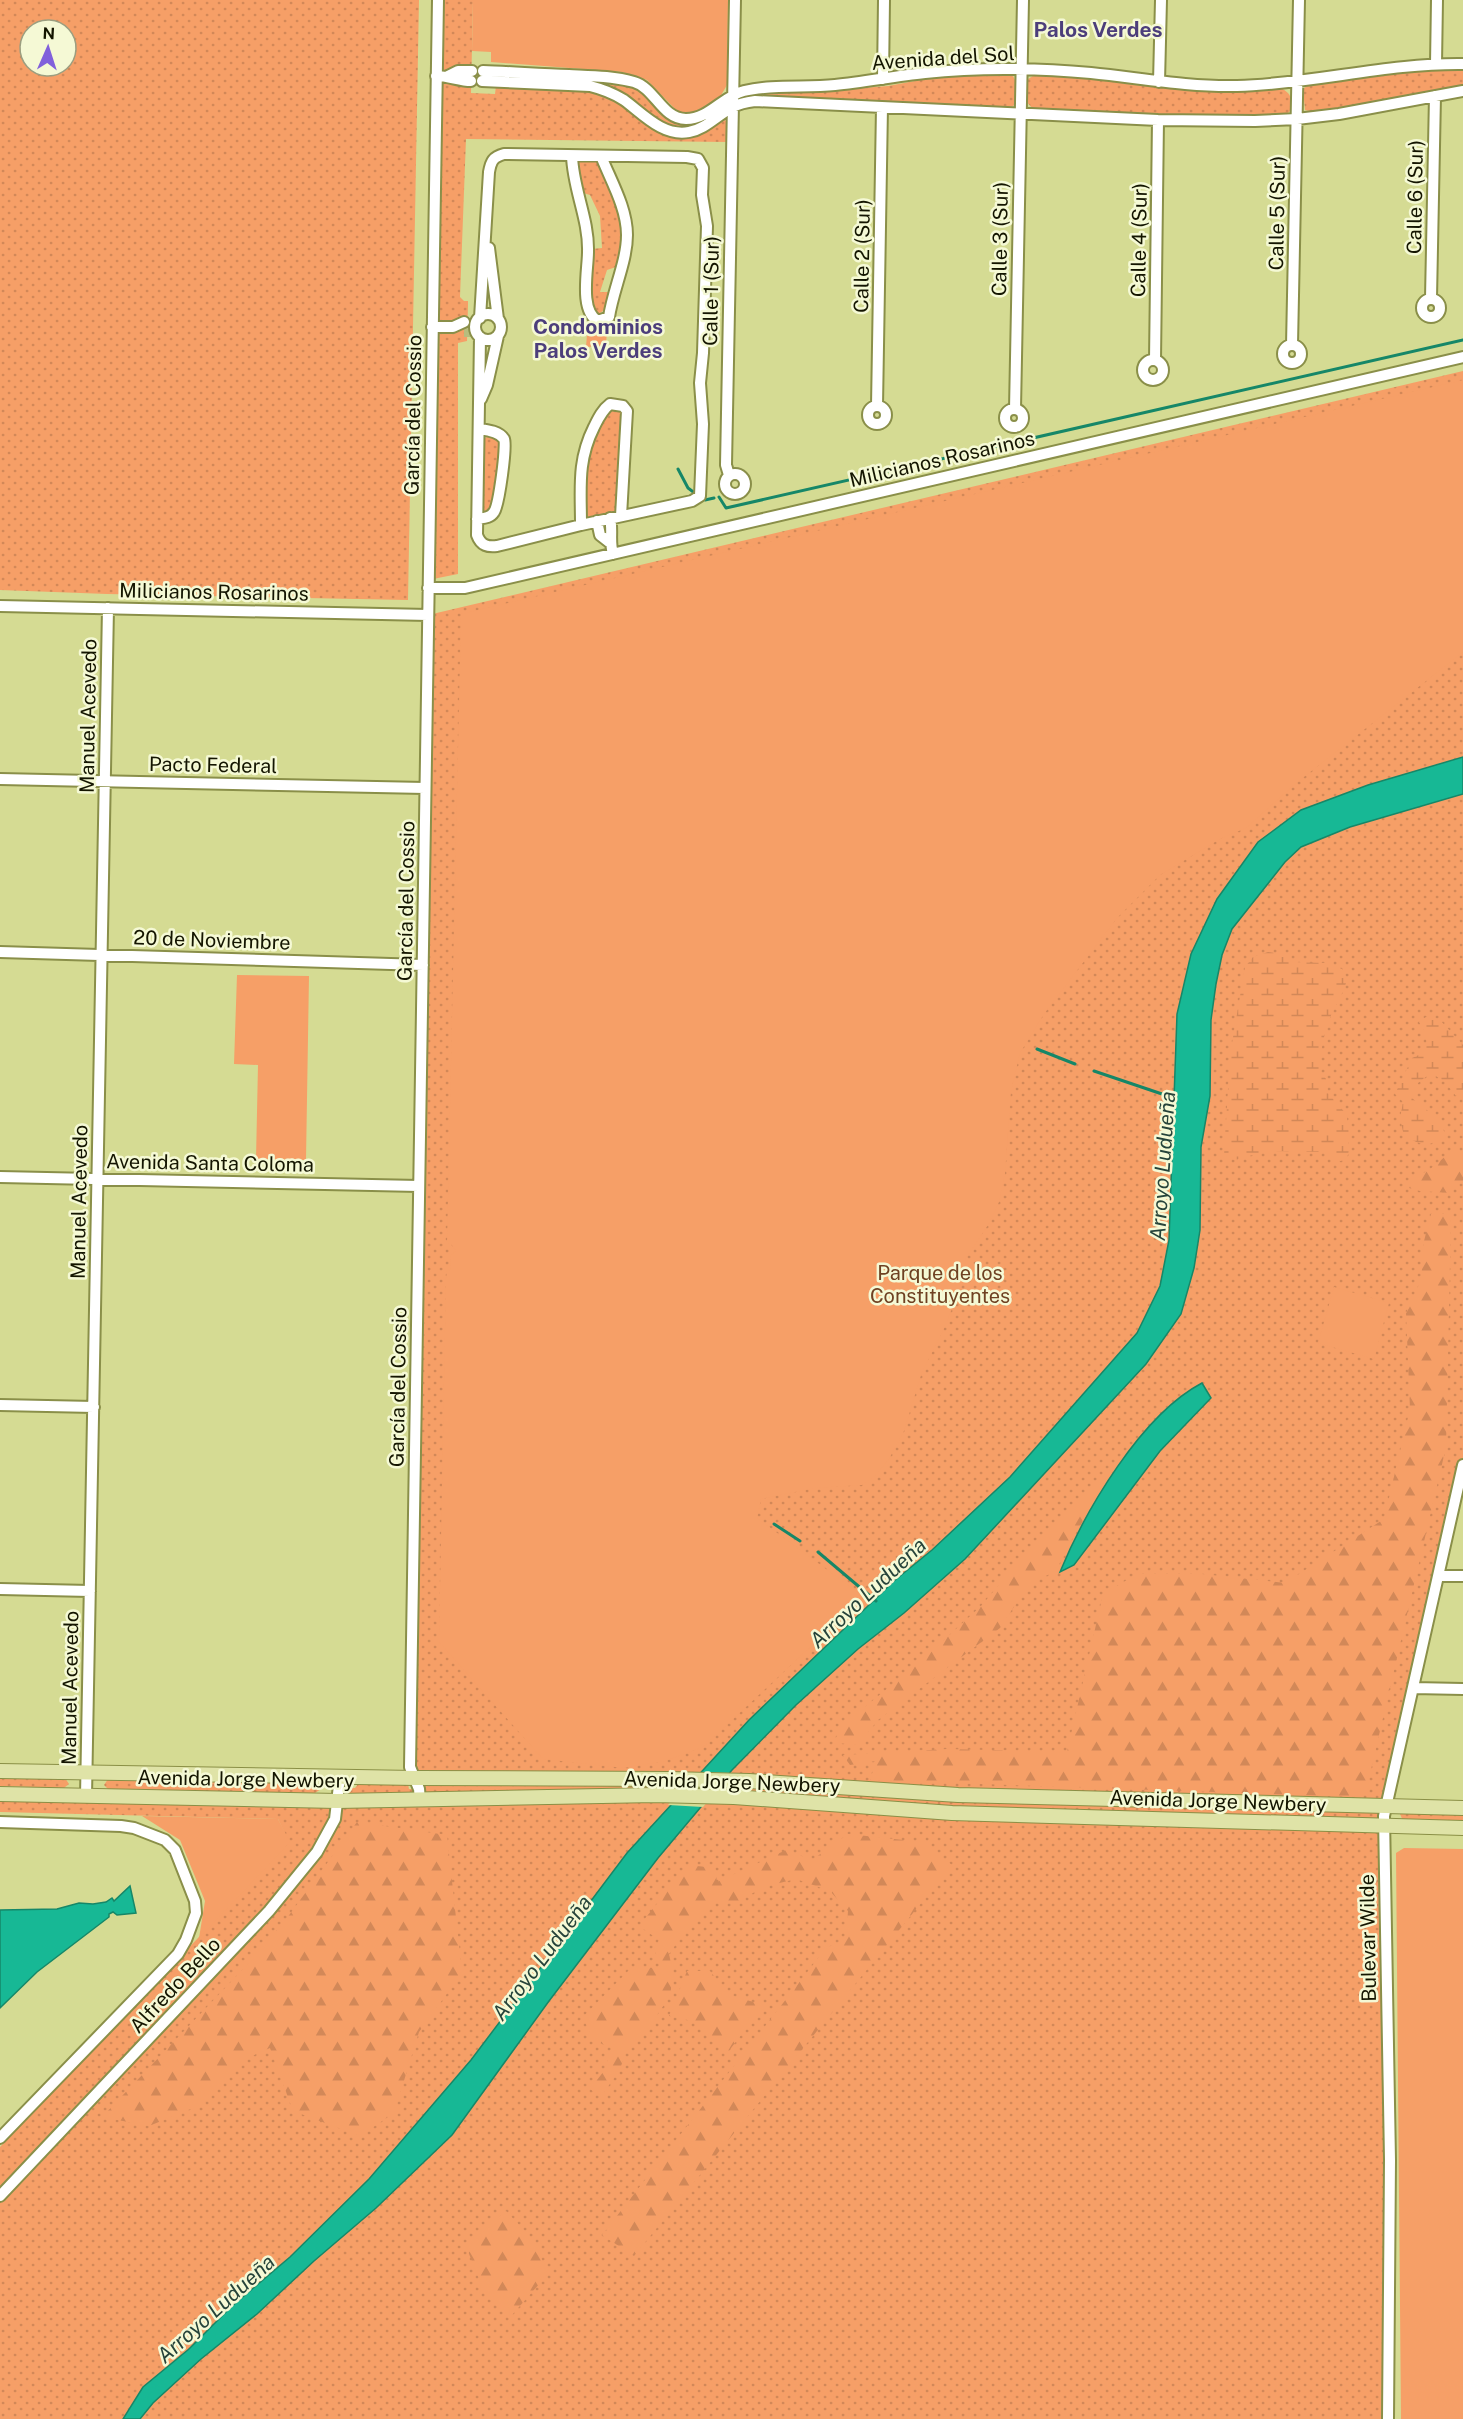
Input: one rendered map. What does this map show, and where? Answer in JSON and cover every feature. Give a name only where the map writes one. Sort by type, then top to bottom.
[{"type":"main road","name":"Avenida Jorge Newbery","points":[[0,1771],[749,1781],[958,1795],[1463,1808]]},
{"type":"main road","name":"Avenida Jorge Newbery","points":[[0,1794],[337,1801],[655,1795],[734,1797],[952,1813],[1463,1828]]},
{"type":"street","name":"García del Cossio","points":[[420,1800],[419,1789],[410,1767],[432,327],[442,76],[438,0]]},
{"type":"street","name":"Calle 1 (Sur)","points":[[729,475],[726,465],[735,0]]},
{"type":"street","points":[[883,79],[885,0]]},
{"type":"street","name":"Calle 3 (Sur)","points":[[1015,409],[1023,0]]},
{"type":"street","points":[[1159,82],[1161,0]]},
{"type":"street","name":"Calle 5 (Sur)","points":[[1292,345],[1299,0]]},
{"type":"street","points":[[1436,64],[1437,0]]},
{"type":"street","name":"Avenida del Sol","points":[[442,76],[458,81],[482,76],[587,76],[635,82],[651,92],[666,110],[684,119],[703,115],[733,95],[761,88],[834,85],[924,73],[1022,69],[1094,74],[1159,82],[1238,86],[1298,81],[1382,69],[1463,64]]},
{"type":"street","name":"Avenida del Sol","points":[[482,76],[574,84],[605,90],[623,99],[656,125],[669,131],[685,133],[707,125],[732,107],[755,101],[1158,120],[1297,119],[1339,114],[1463,91]]},
{"type":"street","name":"Calle 6 (Sur)","points":[[1431,298],[1436,96]]},
{"type":"street","name":"Calle 2 (Sur)","points":[[877,406],[882,107]]},
{"type":"street","name":"Calle 4 (Sur)","points":[[1155,360],[1158,120]]},
{"type":"street","points":[[504,154],[572,156],[687,157],[698,159],[703,168],[702,195],[707,226],[700,383],[703,424],[700,496],[692,501],[490,547],[479,541],[477,519],[479,402],[473,327],[487,234],[489,172],[492,159],[504,154]]},
{"type":"street","points":[[572,156],[575,190],[587,233],[589,312],[592,318],[598,321],[609,317],[627,236],[624,214],[601,156]]},
{"type":"street","points":[[479,402],[487,385],[501,328],[487,234]]},
{"type":"street","points":[[432,327],[473,327],[487,315],[498,319]]},
{"type":"street","points":[[473,327],[488,340],[498,336]]},
{"type":"street","name":"Milicianos Rosarinos","points":[[428,588],[465,588],[1463,357]]},
{"type":"street","points":[[581,525],[580,466],[582,454],[605,408],[610,404],[623,406],[627,411],[616,517],[609,542]]},
{"type":"street","points":[[477,519],[488,517],[495,511],[506,448],[504,440],[498,434],[479,429]]},
{"type":"street","points":[[597,521],[600,535],[609,542],[613,554]]},
{"type":"street","name":"Milicianos Rosarinos","points":[[0,606],[428,615]]},
{"type":"street","name":"Manuel Acevedo","points":[[86,1796],[108,608]]},
{"type":"street","name":"Pacto Federal","points":[[0,779],[425,788]]},
{"type":"street","name":"20 de Noviembre","points":[[0,952],[423,965]]},
{"type":"street","name":"Avenida Santa Coloma","points":[[0,1177],[419,1186]]},
{"type":"street","points":[[0,1405],[94,1407]]},
{"type":"street","name":"Bulevar Wilde","points":[[1388,2419],[1390,2160],[1384,1826],[1386,1806],[1463,1465]]},
{"type":"street","points":[[1438,1576],[1463,1576]]},
{"type":"street","points":[[0,1589],[90,1591]]},
{"type":"street","points":[[1413,1688],[1463,1689]]},
{"type":"street","name":"Alfredo Bello","points":[[0,2196],[269,1911],[317,1852],[335,1819],[340,1777]]},
{"type":"street","points":[[0,1822],[122,1826],[134,1828],[165,1840],[175,1850],[195,1901],[196,1913],[178,1954],[0,2138]]},
{"type":"green space","points":[[0,0],[419,0],[408,600],[0,590]]},
{"type":"green space","points":[[438,0],[473,0],[471,93],[495,94],[496,86],[598,93],[614,99],[653,129],[663,133],[695,135],[724,120],[728,121],[727,142],[466,139],[460,297],[468,301],[468,305],[467,341],[458,343],[458,574],[428,580]]},
{"type":"green space","points":[[473,0],[728,0],[727,85],[720,97],[695,112],[686,114],[676,110],[647,80],[622,72],[491,62],[491,52],[472,51]]},
{"type":"green space","points":[[1463,68],[1463,85],[1367,105],[1313,112],[1305,110],[1303,89],[1310,84],[1423,70]]},
{"type":"green space","points":[[1004,74],[1013,76],[1016,82],[1016,103],[1004,108],[746,100],[742,97],[748,94],[888,86],[936,77]]},
{"type":"green space","points":[[1036,74],[1180,89],[1281,88],[1290,97],[1291,110],[1286,115],[1215,117],[1033,109],[1025,100],[1025,81]]},
{"type":"green space","points":[[590,80],[640,88],[667,117],[714,115],[694,127],[672,128],[651,116],[627,96],[588,82]]},
{"type":"green space","points":[[581,159],[598,163],[619,212],[621,223],[622,235],[616,267],[607,270],[600,292],[608,292],[606,306],[597,314],[590,305],[592,249],[602,248],[600,216],[590,195],[580,192],[578,163]]},
{"type":"green space","points":[[588,322],[597,327],[604,325],[607,329],[606,346],[586,347]]},
{"type":"green space","name":"Parque de los Constituyentes","points":[[1463,371],[1463,1465],[1386,1806],[1388,2419],[0,2419],[0,2147],[289,1842],[278,1819],[0,1812],[0,1794],[337,1801],[339,1787],[355,1788],[359,1783],[408,1784],[409,1789],[419,1789],[410,1767],[428,615]]},
{"type":"green space","points":[[1463,380],[1463,652],[1295,784],[1246,828],[1220,839],[1160,875],[1117,918],[1044,1014],[1020,1053],[1011,1091],[1005,1174],[999,1202],[990,1222],[966,1258],[963,1282],[942,1333],[922,1372],[904,1431],[889,1459],[875,1476],[862,1485],[815,1488],[761,1499],[757,1518],[864,1597],[703,1747],[665,1761],[624,1768],[543,1759],[439,1642],[446,1278],[447,1271],[450,1270],[451,1255],[456,1251],[451,1244],[447,1243],[461,614]]},
{"type":"green space","points":[[612,408],[622,411],[617,511],[614,514],[589,518],[586,514],[584,494],[585,462],[596,433]]},
{"type":"green space","points":[[488,436],[495,436],[502,444],[491,511],[481,515],[484,439]]},
{"type":"green space","points":[[1268,952],[1281,954],[1291,962],[1328,963],[1342,969],[1347,979],[1327,1026],[1319,1069],[1326,1079],[1328,1093],[1347,1115],[1349,1152],[1346,1160],[1340,1161],[1325,1152],[1267,1151],[1235,1160],[1224,1156],[1230,1055],[1245,967],[1253,957]]},
{"type":"green space","points":[[237,975],[309,976],[306,1160],[256,1159],[258,1065],[234,1064]]},
{"type":"green space","points":[[1426,1017],[1439,1019],[1463,1045],[1463,1090],[1456,1096],[1445,1082],[1431,1073],[1418,1083],[1413,1099],[1438,1119],[1445,1133],[1430,1144],[1416,1142],[1404,1136],[1400,1118],[1403,1102],[1395,1094],[1412,1058],[1421,1054],[1427,1045],[1425,1032],[1419,1022]]},
{"type":"green space","points":[[1463,1151],[1463,1183],[1451,1183],[1451,1193],[1409,1188],[1409,1180],[1429,1170],[1447,1155]]},
{"type":"green space","points":[[1431,1214],[1451,1214],[1446,1447],[1366,1791],[1354,1797],[870,1780],[876,1761],[850,1765],[843,1755],[947,1749],[1067,1752],[1103,1594],[1137,1574],[1202,1574],[1285,1583],[1384,1519],[1410,1409],[1406,1313],[1421,1280],[1424,1241]]},
{"type":"green space","points":[[1334,1287],[1389,1303],[1374,1359],[1318,1343]]},
{"type":"green space","points":[[1113,1471],[1068,1546],[1056,1571],[1029,1584],[1000,1628],[878,1720],[858,1745],[837,1743],[835,1739],[845,1723],[920,1662],[981,1606],[1021,1559]]},
{"type":"green space","points":[[0,1776],[65,1778],[69,1784],[64,1788],[0,1786]]},
{"type":"green space","points":[[108,1779],[315,1783],[320,1784],[321,1789],[315,1793],[109,1790],[104,1785]]},
{"type":"green space","points":[[1404,1812],[1463,1814],[1463,1823],[1403,1821],[1400,1814]]},
{"type":"green space","points":[[142,1816],[278,1819],[290,1842],[199,1938],[205,1901],[180,1840]]},
{"type":"green space","points":[[357,1822],[447,1835],[462,1973],[419,2032],[394,2113],[360,2136],[293,2111],[270,2048],[243,2060],[203,2104],[149,2126],[102,2117],[245,1967],[287,1918]]},
{"type":"green space","points":[[848,1834],[922,1842],[952,1865],[634,2256],[602,2235],[826,1948],[846,1939],[848,1911],[830,1891],[796,1879],[763,1887],[738,1902],[710,1903],[689,1926],[669,1954],[673,1973],[670,1996],[655,2018],[628,2046],[620,2069],[601,2097],[590,2089],[604,2071],[612,2048],[593,2040],[583,2017],[632,1967],[660,1968],[655,1950],[659,1940],[639,1926],[688,1865],[715,1868],[717,1882],[786,1850],[812,1860]]},
{"type":"green space","points":[[1404,1848],[1463,1849],[1463,2419],[1401,2419],[1396,1853]]},
{"type":"green space","points":[[687,1971],[710,1971],[729,1995],[764,2005],[728,2052],[692,2021],[669,2016]]},
{"type":"green space","points":[[506,2211],[536,2243],[547,2275],[512,2315],[482,2286],[465,2244]]},
{"type":"water","name":"Arroyo Ludueña","points":[[1463,757],[1463,794],[1350,827],[1301,847],[1285,862],[1232,929],[1222,955],[1211,1020],[1210,1096],[1201,1147],[1200,1230],[1194,1268],[1181,1314],[1146,1364],[965,1559],[904,1613],[858,1649],[796,1705],[732,1770],[658,1858],[549,2001],[452,2135],[376,2208],[257,2314],[201,2359],[153,2403],[140,2419],[123,2419],[143,2387],[189,2349],[231,2307],[290,2257],[369,2179],[471,2060],[627,1853],[749,1720],[894,1581],[932,1550],[1010,1477],[1137,1333],[1160,1286],[1169,1240],[1177,1014],[1191,954],[1217,899],[1258,842],[1301,810],[1368,785]]},
{"type":"water","points":[[1202,1383],[1211,1398],[1160,1451],[1074,1565],[1060,1572],[1084,1521],[1117,1467],[1158,1417],[1179,1398]]},
{"type":"water","points":[[130,1886],[136,1913],[117,1915],[113,1912],[109,1914],[109,1917],[37,1972],[0,2008],[0,1910],[57,1909],[79,1903],[106,1902],[112,1898],[114,1901]]},
{"type":"pier","points":[[698,1772],[733,1773],[703,1807],[668,1805]]},
{"type":"waterway","points":[[719,497],[726,508],[1463,340]]},
{"type":"waterway","points":[[678,469],[688,488],[696,494]]},
{"type":"waterway","points":[[702,497],[705,500],[714,498]]},
{"type":"waterway","points":[[1037,1049],[1075,1064]]},
{"type":"waterway","points":[[1094,1071],[1162,1094],[1175,1096]]},
{"type":"waterway","points":[[774,1524],[800,1541]]},
{"type":"waterway","points":[[818,1552],[876,1601]]},
{"type":"tunnel","points":[[464,332],[471,332]]},
{"type":"district","name":"Palos Verdes","points":[[1098,30]]},
{"type":"district","name":"Condominios Palos Verdes","points":[[598,339]]}]
